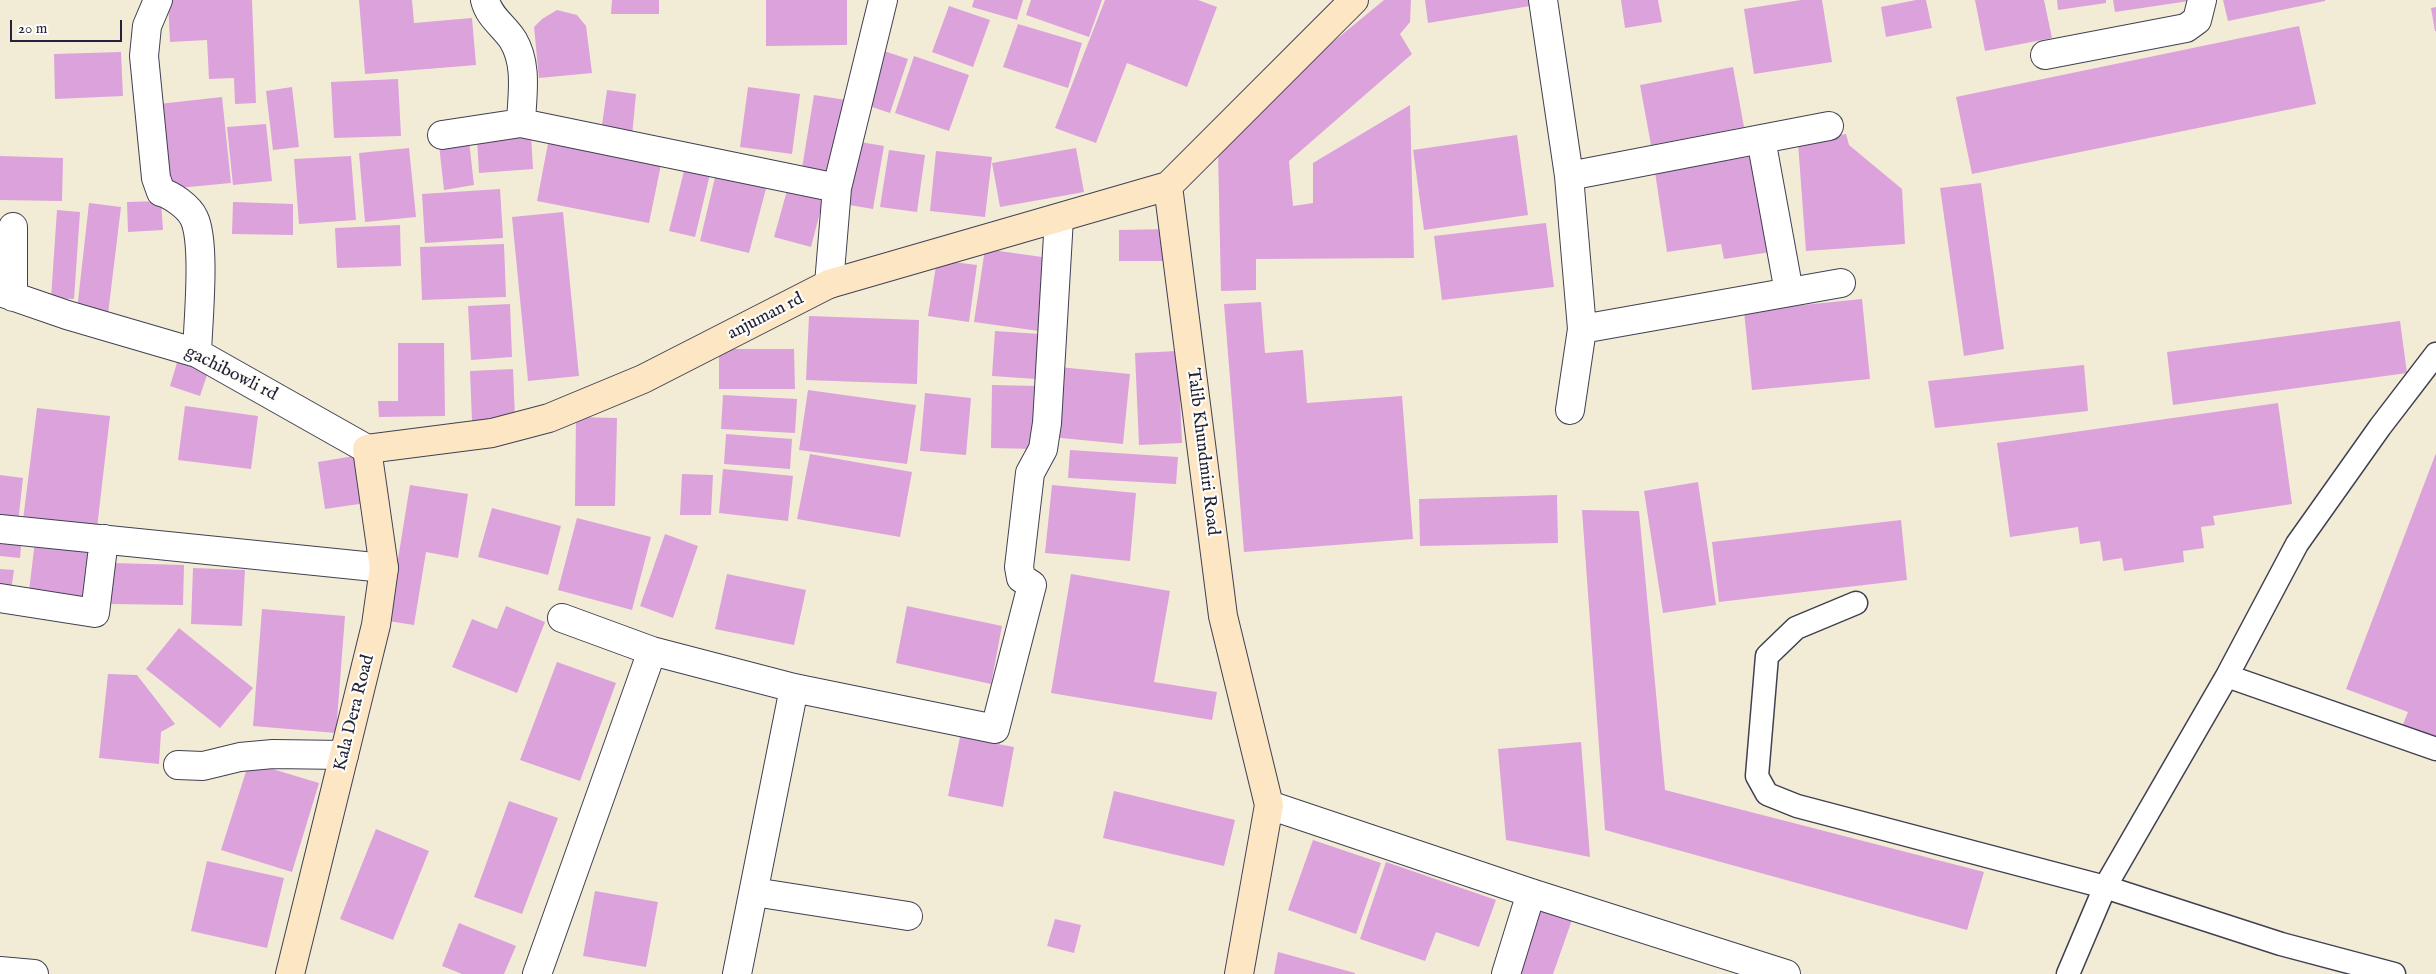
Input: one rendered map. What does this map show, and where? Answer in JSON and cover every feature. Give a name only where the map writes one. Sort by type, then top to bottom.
[{"type":"street","points":[[158,0],[147,26],[144,56],[156,178],[161,192],[171,195],[194,216],[200,244],[197,353]]},
{"type":"street","points":[[484,0],[487,9],[513,40],[523,63],[521,123]]},
{"type":"street","points":[[829,284],[837,188],[883,0]]},
{"type":"street","points":[[1543,0],[1569,176],[1582,329],[1570,410]]},
{"type":"street","points":[[2044,55],[2186,28],[2197,20],[2202,0]]},
{"type":"street","points":[[1168,186],[1350,2]]},
{"type":"street","points":[[442,135],[521,123],[837,188]]},
{"type":"street","points":[[1569,176],[1829,126]]},
{"type":"street","points":[[1761,139],[1789,292]]},
{"type":"street","name":"anjuman rd","points":[[367,449],[492,433],[549,418],[644,379],[829,284],[1168,186]]},
{"type":"street","name":"Talib Khundmiri Road","points":[[1168,186],[1223,616],[1269,805],[1239,974]]},
{"type":"street","points":[[562,618],[652,650],[794,688],[995,728],[1032,585],[1021,578],[1019,567],[1030,472],[1043,449],[1047,422],[1059,218]]},
{"type":"street","points":[[7,294],[13,227]]},
{"type":"street","points":[[1582,329],[1841,283]]},
{"type":"street","name":"gachibowli rd","points":[[7,294],[67,315],[197,353],[367,449]]},
{"type":"street","name":"Kala Dera Road","points":[[290,974],[376,625],[384,568],[367,449]]},
{"type":"street","points":[[0,529],[384,568]]},
{"type":"street","points":[[0,598],[95,613],[104,539]]},
{"type":"street","points":[[537,974],[652,650]]},
{"type":"street","points":[[737,974],[794,688]]},
{"type":"street","points":[[178,765],[204,766],[240,757],[273,754],[344,755]]},
{"type":"street","points":[[1269,805],[1531,893],[1786,974]]},
{"type":"street","points":[[754,892],[908,916]]},
{"type":"street","points":[[1506,974],[1531,893]]},
{"type":"street","points":[[0,971],[34,974]]},
{"type":"lane","points":[[2068,974],[2105,887],[2227,676],[2297,544],[2380,427],[2436,354]]},
{"type":"lane","points":[[1856,603],[1796,628],[1768,656],[1757,776],[1767,794],[1797,806],[2105,887],[2281,944],[2394,974]]},
{"type":"lane","points":[[2227,676],[2436,749]]},
{"type":"building","points":[[168,0],[252,0],[256,103],[235,104],[234,78],[209,79],[207,40],[170,42]]},
{"type":"building","points":[[359,0],[412,0],[414,23],[472,18],[476,65],[365,74]]},
{"type":"building","points":[[612,0],[659,0],[659,14],[611,14]]},
{"type":"building","points":[[766,0],[847,0],[847,45],[766,46]]},
{"type":"building","points":[[974,0],[1023,0],[1017,20],[972,7]]},
{"type":"building","points":[[1031,0],[1102,0],[1089,37],[1026,15]]},
{"type":"building","points":[[1105,0],[1198,0],[1217,7],[1187,87],[1127,63],[1096,143],[1055,128]]},
{"type":"building","points":[[1384,0],[1411,0],[1410,22],[1400,34],[1412,54],[1289,161],[1293,206],[1313,203],[1313,163],[1410,105],[1414,258],[1256,259],[1256,290],[1221,291],[1218,151],[1242,117]]},
{"type":"building","points":[[1425,0],[1535,0],[1536,5],[1428,23]]},
{"type":"building","points":[[1621,0],[1658,0],[1662,22],[1625,28]]},
{"type":"building","points":[[1801,0],[1822,0],[1832,62],[1754,74],[1744,9]]},
{"type":"building","points":[[1916,0],[1926,0],[1932,28],[1886,37],[1881,7]]},
{"type":"building","points":[[1975,0],[2044,0],[2052,38],[1985,51]]},
{"type":"building","points":[[2057,0],[2106,0],[2106,3],[2058,10]]},
{"type":"building","points":[[2113,0],[2189,0],[2189,1],[2115,12]]},
{"type":"building","points":[[2223,0],[2325,0],[2325,1],[2228,21]]},
{"type":"building","points":[[949,6],[990,20],[973,67],[932,52]]},
{"type":"building","points":[[2436,7],[2436,31],[2435,31],[2431,8]]},
{"type":"building","points":[[557,10],[577,15],[586,26],[592,73],[539,78],[534,27],[542,19]]},
{"type":"building","points":[[1018,24],[1082,43],[1068,88],[1003,67]]},
{"type":"building","points":[[2299,26],[2316,104],[1972,174],[1956,97]]},
{"type":"building","points":[[881,50],[908,59],[890,113],[863,104]]},
{"type":"building","points":[[121,52],[123,96],[55,99],[54,54]]},
{"type":"building","points":[[914,56],[969,75],[949,131],[895,113]]},
{"type":"building","points":[[1733,67],[1744,127],[1651,145],[1640,85]]},
{"type":"building","points":[[398,79],[401,136],[334,138],[331,82]]},
{"type":"building","points":[[292,87],[299,147],[273,150],[266,91]]},
{"type":"building","points":[[748,87],[800,94],[792,154],[740,147]]},
{"type":"building","points":[[607,90],[636,94],[632,136],[601,132]]},
{"type":"building","points":[[814,95],[846,100],[834,174],[802,168]]},
{"type":"building","points":[[222,97],[231,183],[168,189],[159,104]]},
{"type":"building","points":[[266,124],[272,181],[233,185],[227,127]]},
{"type":"building","points":[[550,133],[663,155],[649,223],[537,201]]},
{"type":"building","points":[[1846,134],[1849,145],[1902,189],[1905,244],[1806,251],[1798,143]]},
{"type":"building","points":[[531,135],[533,169],[479,173],[477,139]]},
{"type":"building","points":[[1517,135],[1528,215],[1424,230],[1413,150]]},
{"type":"building","points":[[469,141],[474,185],[444,190],[439,145]]},
{"type":"building","points":[[860,142],[884,146],[873,209],[849,205]]},
{"type":"building","points":[[409,148],[416,217],[365,222],[359,153]]},
{"type":"building","points":[[1076,148],[1084,192],[1000,207],[992,163]]},
{"type":"building","points":[[889,150],[925,155],[917,212],[880,207]]},
{"type":"building","points":[[936,151],[992,157],[985,217],[930,211]]},
{"type":"building","points":[[0,156],[63,158],[62,201],[0,200]]},
{"type":"building","points":[[351,156],[356,220],[299,224],[294,159]]},
{"type":"building","points":[[1755,156],[1771,252],[1724,259],[1721,244],[1667,252],[1655,172]]},
{"type":"building","points":[[686,163],[711,170],[695,237],[669,231]]},
{"type":"building","points":[[716,173],[767,185],[749,253],[700,241]]},
{"type":"building","points":[[1981,183],[2004,349],[1964,356],[1940,188]]},
{"type":"building","points":[[788,187],[824,197],[811,247],[774,237]]},
{"type":"building","points":[[500,189],[503,238],[425,243],[422,194]]},
{"type":"building","points":[[161,201],[163,230],[128,232],[127,202]]},
{"type":"building","points":[[233,202],[293,204],[293,235],[232,234]]},
{"type":"building","points":[[89,203],[121,207],[108,314],[77,310]]},
{"type":"building","points":[[57,210],[80,212],[74,299],[51,298]]},
{"type":"building","points":[[563,212],[579,376],[528,381],[512,217]]},
{"type":"building","points":[[1546,223],[1554,287],[1442,300],[1434,236]]},
{"type":"building","points":[[400,225],[401,266],[337,268],[335,228]]},
{"type":"building","points":[[1170,229],[1171,261],[1119,261],[1119,230]]},
{"type":"building","points":[[504,244],[506,297],[422,300],[420,247]]},
{"type":"building","points":[[985,249],[1049,258],[1039,331],[974,322]]},
{"type":"building","points":[[937,260],[977,265],[969,322],[928,316]]},
{"type":"building","points":[[1862,299],[1870,379],[1752,390],[1744,311]]},
{"type":"building","points":[[1261,302],[1265,353],[1303,350],[1307,403],[1402,396],[1413,539],[1244,552],[1224,304]]},
{"type":"building","points":[[510,304],[512,357],[471,360],[468,306]]},
{"type":"building","points":[[809,316],[919,320],[917,384],[806,380]]},
{"type":"building","points":[[2400,321],[2407,373],[2173,405],[2167,352]]},
{"type":"building","points":[[995,331],[1040,334],[1036,379],[992,376]]},
{"type":"building","points":[[398,343],[444,343],[445,416],[379,417],[378,401],[398,401]]},
{"type":"building","points":[[719,349],[794,349],[795,389],[719,389]]},
{"type":"building","points":[[1178,351],[1182,443],[1139,445],[1135,353]]},
{"type":"building","points":[[179,356],[210,366],[200,396],[170,386]]},
{"type":"building","points":[[2084,365],[2088,411],[1935,428],[1928,381]]},
{"type":"building","points":[[1059,367],[1130,374],[1123,444],[1051,437]]},
{"type":"building","points":[[513,369],[515,419],[472,421],[470,371]]},
{"type":"building","points":[[992,385],[1037,386],[1036,449],[991,448]]},
{"type":"building","points":[[808,390],[916,405],[907,464],[799,450]]},
{"type":"building","points":[[925,393],[971,398],[966,455],[920,451]]},
{"type":"building","points":[[723,395],[797,399],[795,433],[721,429]]},
{"type":"building","points":[[2278,403],[2292,504],[2213,516],[2215,525],[2201,527],[2204,548],[2183,551],[2184,562],[2124,571],[2122,558],[2103,561],[2100,541],[2080,544],[2078,527],[2010,537],[1997,443]]},
{"type":"building","points":[[185,406],[258,416],[251,469],[178,460]]},
{"type":"building","points":[[37,408],[110,416],[97,528],[23,520]]},
{"type":"building","points":[[576,417],[617,418],[615,506],[575,506]]},
{"type":"building","points":[[726,434],[792,439],[790,469],[724,464]]},
{"type":"building","points":[[1070,450],[1178,457],[1176,484],[1068,478]]},
{"type":"building","points":[[2436,453],[2436,741],[2401,729],[2408,712],[2346,689]]},
{"type":"building","points":[[810,454],[912,472],[900,537],[797,519]]},
{"type":"building","points":[[360,455],[366,503],[325,509],[318,462]]},
{"type":"building","points":[[723,469],[793,476],[788,521],[719,513]]},
{"type":"building","points":[[682,474],[713,475],[711,515],[680,515]]},
{"type":"building","points":[[0,475],[23,478],[18,523],[0,522]]},
{"type":"building","points":[[1698,482],[1716,605],[1663,613],[1644,491]]},
{"type":"building","points":[[410,485],[468,494],[458,558],[426,552],[414,625],[388,621]]},
{"type":"building","points":[[1052,485],[1136,493],[1130,561],[1045,553]]},
{"type":"building","points":[[1557,495],[1558,543],[1420,546],[1419,499]]},
{"type":"building","points":[[492,508],[561,526],[548,575],[478,557]]},
{"type":"building","points":[[1582,510],[1639,511],[1665,790],[1984,872],[1967,930],[1605,830]]},
{"type":"building","points":[[577,518],[651,537],[632,610],[558,590]]},
{"type":"building","points":[[1901,520],[1907,580],[1719,602],[1712,542]]},
{"type":"building","points":[[0,534],[22,536],[20,558],[0,556]]},
{"type":"building","points":[[665,534],[698,546],[673,618],[640,606]]},
{"type":"building","points":[[35,541],[92,549],[85,599],[29,591]]},
{"type":"building","points":[[112,563],[184,565],[183,605],[110,604]]},
{"type":"building","points":[[193,568],[245,570],[242,626],[191,624]]},
{"type":"building","points":[[0,569],[14,570],[11,591],[0,590]]},
{"type":"building","points":[[727,574],[806,590],[794,645],[715,629]]},
{"type":"building","points":[[1071,574],[1170,591],[1154,682],[1217,692],[1212,720],[1051,693]]},
{"type":"building","points":[[506,606],[545,622],[517,693],[452,667],[472,619],[497,629]]},
{"type":"building","points":[[907,606],[1002,626],[991,684],[896,663]]},
{"type":"building","points":[[262,609],[345,616],[336,733],[253,726]]},
{"type":"building","points":[[179,628],[253,688],[220,728],[146,669]]},
{"type":"building","points":[[557,662],[616,683],[580,781],[520,760]]},
{"type":"building","points":[[108,674],[137,675],[175,724],[161,732],[159,764],[99,758]]},
{"type":"building","points":[[960,737],[1014,747],[1003,807],[948,796]]},
{"type":"building","points":[[1581,742],[1590,857],[1506,840],[1498,749]]},
{"type":"building","points":[[249,762],[319,783],[292,872],[221,850]]},
{"type":"building","points":[[1114,791],[1235,820],[1224,866],[1103,838]]},
{"type":"building","points":[[509,801],[558,818],[522,914],[474,897]]},
{"type":"building","points":[[376,829],[429,851],[393,940],[340,919]]},
{"type":"building","points":[[1313,840],[1381,863],[1356,934],[1288,910]]},
{"type":"building","points":[[207,861],[284,878],[267,948],[191,931]]},
{"type":"building","points":[[1386,862],[1496,900],[1479,947],[1436,932],[1425,961],[1360,939]]},
{"type":"building","points":[[595,891],[658,902],[646,967],[583,956]]},
{"type":"building","points":[[1534,907],[1572,920],[1553,974],[1511,974]]},
{"type":"building","points":[[1055,919],[1081,925],[1074,953],[1047,946]]},
{"type":"building","points":[[459,923],[516,946],[504,974],[462,974],[442,966]]},
{"type":"building","points":[[1278,952],[1355,973],[1355,974],[1274,974]]}]
